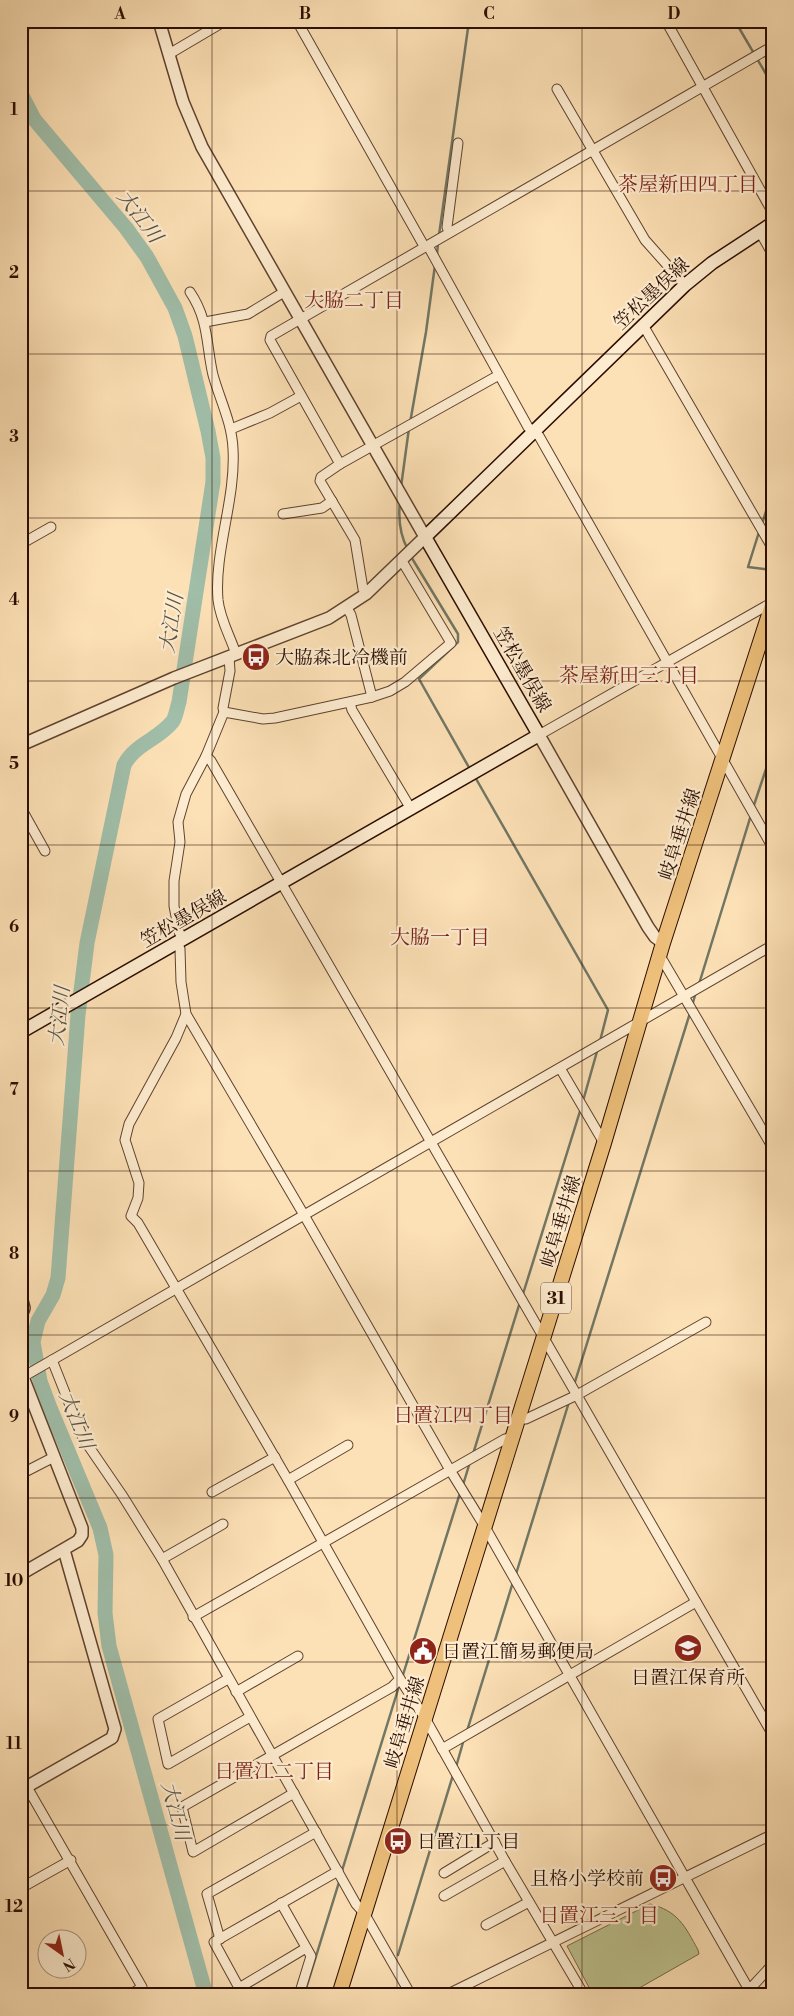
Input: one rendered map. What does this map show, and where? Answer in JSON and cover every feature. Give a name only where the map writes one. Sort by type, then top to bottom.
[{"type":"main road","name":"笠松墨俣線","points":[[21,1032],[539,735],[425,537],[685,285],[712,263],[773,223]]},
{"type":"main road","name":"岐阜垂井線","points":[[339,1995],[604,1143],[661,949],[773,602]]},
{"type":"street","points":[[21,745],[174,678],[313,625],[347,608],[366,594],[425,537],[202,147],[183,102],[159,21]]},
{"type":"street","points":[[169,54],[225,21]]},
{"type":"street","points":[[297,21],[528,427],[539,436],[668,662],[722,762],[773,848]]},
{"type":"street","points":[[666,21],[773,213]]},
{"type":"street","points":[[340,464],[270,340],[272,336],[592,149],[773,46]]},
{"type":"street","points":[[557,89],[644,240],[685,285]]},
{"type":"street","points":[[449,232],[447,227],[458,143]]},
{"type":"street","points":[[760,232],[773,255]]},
{"type":"street","points":[[190,292],[199,305],[205,322],[213,375],[231,429],[233,450],[231,487],[218,590],[221,616],[232,655],[223,708],[224,712],[206,756],[186,794],[178,822],[180,842],[174,881],[174,906],[179,932],[181,982],[186,1014],[450,1470],[485,1527],[750,1992],[773,1964]]},
{"type":"street","points":[[205,322],[248,314],[284,292]]},
{"type":"street","points":[[643,325],[773,549]]},
{"type":"street","points":[[366,594],[363,589],[355,540],[320,481],[321,476],[499,375]]},
{"type":"street","points":[[231,429],[270,413],[301,396]]},
{"type":"street","points":[[284,514],[322,508],[332,501]]},
{"type":"street","points":[[21,544],[51,527]]},
{"type":"street","points":[[224,712],[266,719],[350,703],[390,691],[405,682],[450,643],[402,561]]},
{"type":"street","points":[[773,602],[539,735],[773,1148]]},
{"type":"street","points":[[347,608],[352,615],[372,697]]},
{"type":"street","points":[[350,703],[352,710],[411,809]]},
{"type":"street","points":[[206,756],[211,761],[283,882],[543,1339],[578,1395],[773,1735]]},
{"type":"street","points":[[21,808],[45,851]]},
{"type":"street","points":[[21,1574],[64,1550],[78,1541],[82,1535],[82,1528],[24,1375],[177,1289],[773,945]]},
{"type":"street","points":[[186,1014],[176,1038],[128,1124],[125,1133],[125,1140],[139,1183],[138,1198],[131,1216],[136,1221],[177,1289],[275,1457],[400,1679],[425,1718],[505,1861],[584,1995]]},
{"type":"street","points":[[560,1068],[604,1143]]},
{"type":"street","points":[[21,1297],[24,1308],[21,1316]]},
{"type":"street","points":[[518,1419],[526,1419],[578,1395],[706,1322]]},
{"type":"street","points":[[49,1361],[83,1438],[162,1559],[356,1904],[364,1912],[411,1995]]},
{"type":"street","points":[[193,1617],[450,1470],[505,1439],[512,1437]]},
{"type":"street","points":[[288,1480],[348,1445]]},
{"type":"street","points":[[21,1474],[54,1457]]},
{"type":"street","points":[[212,1492],[275,1457]]},
{"type":"street","points":[[162,1559],[223,1524]]},
{"type":"street","points":[[64,1550],[115,1728],[112,1738],[24,1788],[71,1860],[142,1988],[130,1995]]},
{"type":"street","points":[[442,1749],[568,1674],[696,1602]]},
{"type":"street","points":[[236,1692],[298,1656]]},
{"type":"street","points":[[228,1678],[158,1719],[168,1764],[250,1717]]},
{"type":"street","points":[[294,1793],[194,1852],[182,1807],[392,1686],[400,1679]]},
{"type":"street","points":[[220,1938],[207,1894],[316,1832]]},
{"type":"street","points":[[446,1995],[773,1834]]},
{"type":"street","points":[[444,1873],[495,1842]]},
{"type":"street","points":[[21,1888],[71,1860]]},
{"type":"street","points":[[444,1896],[505,1861]]},
{"type":"street","points":[[306,1948],[241,1991],[214,1942],[338,1871]]},
{"type":"street","points":[[486,1924],[530,1902]]},
{"type":"street","points":[[281,1903],[311,1956],[299,1995]]},
{"type":"green space","points":[[650,1904],[660,1907],[680,1921],[699,1954],[627,1995],[593,1995],[567,1946]]},
{"type":"waterway","name":"大江川","points":[[21,33],[24,21]]},
{"type":"waterway","points":[[439,235],[469,21]]},
{"type":"waterway","points":[[735,21],[773,86]]},
{"type":"waterway","name":"大江川","points":[[21,94],[34,119],[126,228],[147,257],[175,308],[185,336],[213,458],[213,482],[176,714],[173,721],[161,733],[141,746],[124,765],[87,943],[78,1015],[58,1278],[53,1295],[38,1321],[33,1342],[40,1381],[100,1528],[106,1555],[105,1613],[109,1646],[206,1995]]},
{"type":"waterway","points":[[437,255],[438,243]]},
{"type":"waterway","points":[[410,423],[426,332],[435,265]]},
{"type":"waterway","points":[[401,487],[409,428]]},
{"type":"waterway","points":[[762,524],[773,489]]},
{"type":"waterway","points":[[400,502],[400,527],[408,550]]},
{"type":"waterway","points":[[759,532],[748,567],[773,570]]},
{"type":"waterway","points":[[410,555],[458,634],[458,642],[419,679],[471,771]]},
{"type":"waterway","points":[[753,808],[773,748]]},
{"type":"waterway","points":[[475,777],[608,1010],[600,1041]]},
{"type":"waterway","points":[[699,984],[751,815]]},
{"type":"waterway","points":[[692,1006],[696,992]]},
{"type":"waterway","points":[[574,1385],[690,1013]]},
{"type":"waterway","points":[[583,1101],[598,1048]]},
{"type":"waterway","points":[[523,1294],[581,1108]]},
{"type":"waterway","points":[[473,1454],[520,1302]]},
{"type":"waterway","points":[[516,1574],[569,1402]]},
{"type":"waterway","points":[[463,1485],[470,1462]]},
{"type":"waterway","points":[[402,1678],[460,1493]]},
{"type":"waterway","points":[[467,1731],[513,1582]]},
{"type":"waterway","points":[[341,1874],[400,1683]]},
{"type":"waterway","points":[[456,1767],[464,1739]]},
{"type":"waterway","points":[[398,1955],[453,1775]]},
{"type":"waterway","points":[[304,1995],[340,1879]]},
{"type":"place","name":"大脇森北冷機前","points":[[256,657]]},
{"type":"place","name":"日置江保育所","points":[[688,1648]]},
{"type":"place","name":"日置江簡易郵便局","points":[[423,1651]]},
{"type":"place","name":"日置江1丁目","points":[[398,1841]]},
{"type":"place","name":"且格小学校前","points":[[663,1878]]},
{"type":"district","name":"茶屋新田四丁目","points":[[688,184]]},
{"type":"district","name":"大脇二丁目","points":[[354,300]]},
{"type":"district","name":"茶屋新田三丁目","points":[[629,675]]},
{"type":"district","name":"大脇一丁目","points":[[440,937]]},
{"type":"district","name":"日置江四丁目","points":[[453,1415]]},
{"type":"district","name":"日置江二丁目","points":[[274,1771]]},
{"type":"district","name":"日置江三丁目","points":[[599,1915]]}]
